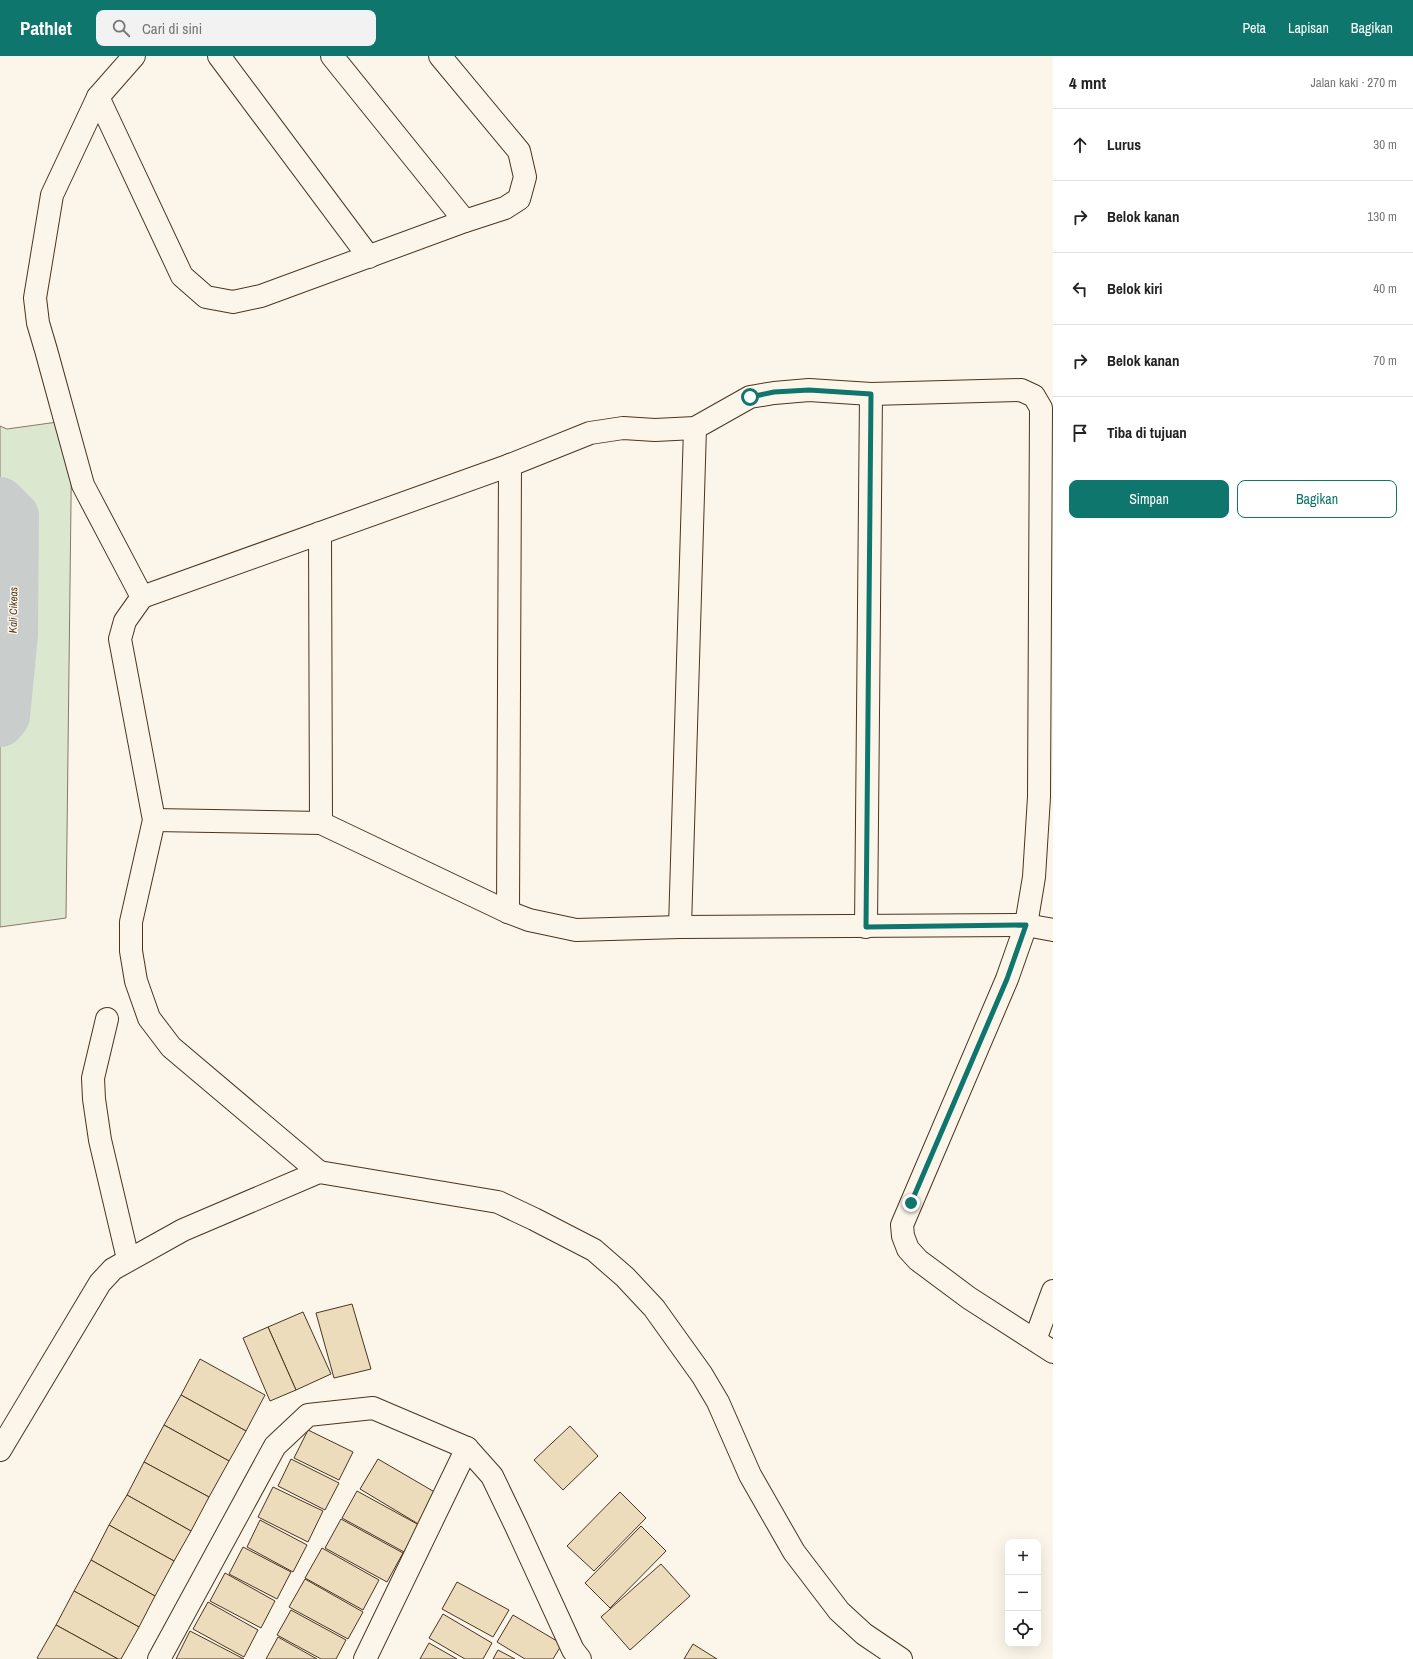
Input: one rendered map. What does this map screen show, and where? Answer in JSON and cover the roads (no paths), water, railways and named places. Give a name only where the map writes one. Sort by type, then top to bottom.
[{"type":"street","points":[[134,56],[98,97],[52,196],[35,298],[38,323],[83,485],[142,597]]},
{"type":"street","points":[[219,56],[369,257]]},
{"type":"street","points":[[332,56],[465,221]]},
{"type":"street","points":[[98,97],[182,276],[206,297],[233,302],[261,296],[465,221],[505,208],[519,199],[525,177],[519,151],[440,56]]},
{"type":"street","points":[[901,1659],[864,1634],[839,1611],[794,1552],[756,1487],[718,1402],[702,1375],[654,1308],[626,1277],[594,1250],[498,1202],[319,1172],[171,1047],[149,1018],[136,981],[131,950],[131,922],[154,820],[120,639],[125,622],[142,597],[510,465],[590,432],[623,428],[655,430],[695,428],[750,397],[774,392],[809,390],[871,394],[1021,390],[1034,396],[1041,408],[1038,797],[1034,877],[1026,925],[1007,979],[902,1225],[903,1236],[908,1249],[918,1260],[969,1298],[1044,1346],[1053,1291]]},
{"type":"street","points":[[866,927],[871,394]]},
{"type":"street","points":[[680,927],[695,428]]},
{"type":"street","points":[[508,912],[510,465]]},
{"type":"street","points":[[320,533],[321,823]]},
{"type":"street","points":[[154,820],[321,823],[508,912],[529,920],[576,930],[680,927],[1026,925],[1053,930]]},
{"type":"street","points":[[107,1019],[93,1078],[94,1099],[100,1140],[128,1259]]},
{"type":"street","points":[[2,1441],[100,1283],[113,1269],[128,1259],[183,1230],[319,1172]]},
{"type":"street","points":[[159,1659],[275,1446],[308,1415],[373,1408],[467,1448],[492,1476],[574,1656]]},
{"type":"street","points":[[365,1659],[467,1448]]},
{"type":"waterway","name":"Kali Cikeas","points":[[0,502],[14,516],[13,635],[5,716],[0,722]]}]
